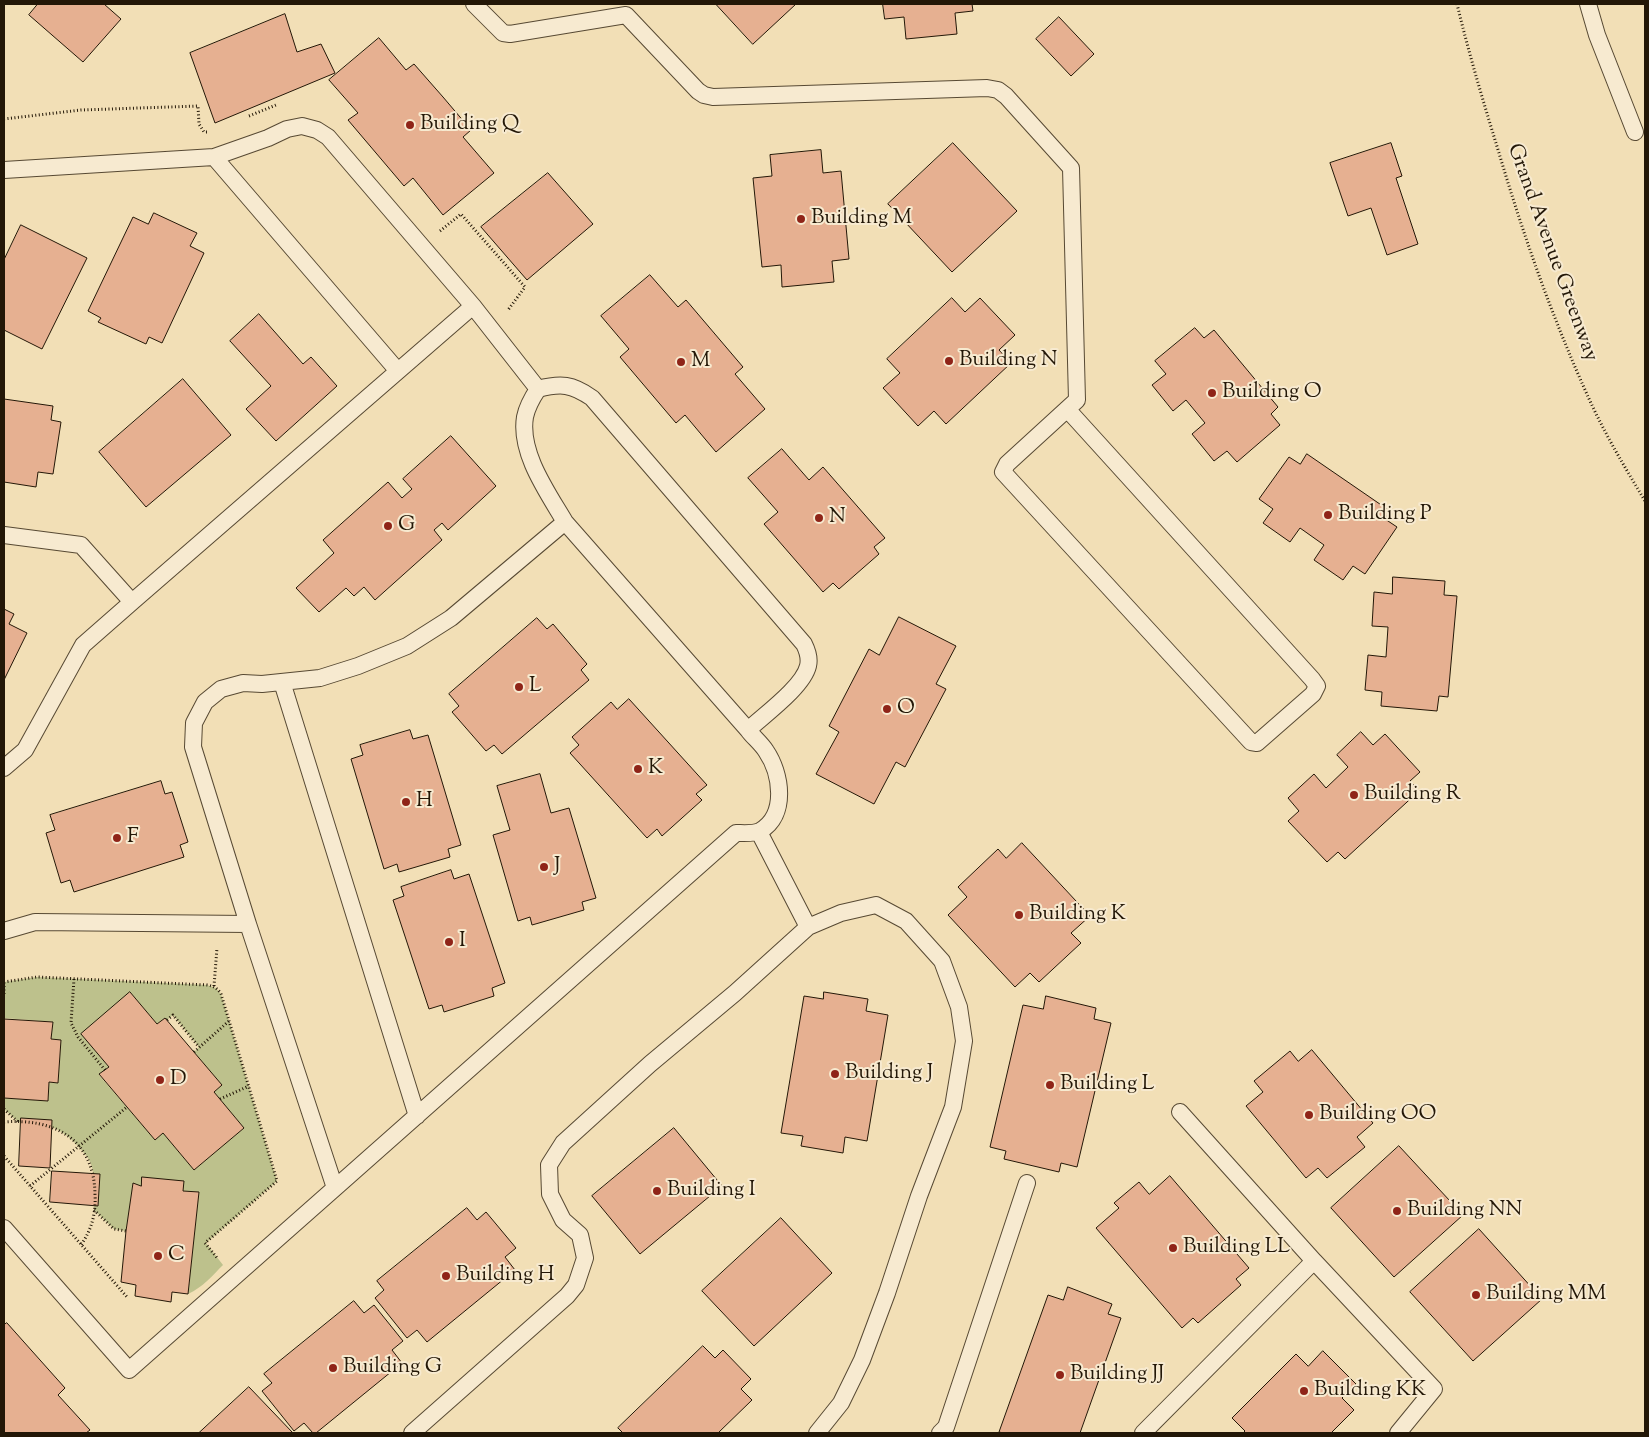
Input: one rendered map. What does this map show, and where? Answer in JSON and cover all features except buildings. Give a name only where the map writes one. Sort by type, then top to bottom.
[{"type":"lane","points":[[474,4],[503,33],[510,34],[628,9],[704,96],[987,88],[998,90],[1006,96],[1071,168],[1077,400],[1067,409],[1007,464],[1003,472],[1251,742],[1257,743],[1313,694],[1317,686],[1306,671],[1067,409]]},
{"type":"lane","points":[[1588,4],[1596,36],[1635,132]]},
{"type":"lane","points":[[4,170],[214,157],[268,138],[287,129],[302,126],[317,130],[328,137],[473,306],[538,389]]},
{"type":"lane","points":[[214,157],[397,370]]},
{"type":"lane","points":[[4,768],[25,750],[82,644],[473,306]]},
{"type":"lane","points":[[4,1228],[129,1370],[736,833],[759,832],[774,817],[778,801],[779,782],[766,750],[748,730],[565,522],[529,454],[525,435],[525,418],[530,402],[538,389],[565,384],[582,390],[592,398],[804,644],[808,666],[797,686],[748,730]]},
{"type":"lane","points":[[335,1188],[248,924],[193,747],[194,723],[205,702],[221,689],[243,683],[282,682],[320,678],[358,666],[406,646],[451,618],[565,522]]},
{"type":"lane","points":[[4,535],[81,545],[132,602]]},
{"type":"lane","points":[[282,682],[418,1116]]},
{"type":"lane","points":[[759,832],[808,927]]},
{"type":"lane","points":[[412,1433],[568,1296],[576,1285],[585,1258],[580,1235],[563,1220],[550,1194],[549,1165],[563,1143],[650,1064],[808,927],[841,913],[876,905],[906,921],[942,962],[959,1007],[964,1041],[953,1107],[918,1196],[887,1293],[862,1360],[841,1403],[816,1433]]},
{"type":"lane","points":[[4,931],[36,922],[248,924]]},
{"type":"lane","points":[[1180,1112],[1314,1261],[1434,1389],[1398,1433]]},
{"type":"lane","points":[[940,1433],[946,1428],[1027,1183]]},
{"type":"lane","points":[[1143,1433],[1314,1261]]},
{"type":"path","name":"Grand Avenue Greenway","points":[[1457,4],[1469,54],[1517,214],[1553,315],[1586,393],[1645,502]]},
{"type":"path","points":[[244,120],[266,108],[282,103]]},
{"type":"path","points":[[4,119],[81,110],[198,106],[198,124],[204,132],[210,132]]},
{"type":"path","points":[[434,224],[440,231],[461,214],[525,288],[492,331]]},
{"type":"path","points":[[214,986],[220,925]]},
{"type":"path","points":[[4,994],[4,982],[36,977],[214,986],[222,994],[277,1181],[205,1243],[234,1277]]},
{"type":"path","points":[[74,979],[71,1023],[78,1036],[105,1070]]},
{"type":"path","points":[[167,1020],[172,1015],[199,1047]]},
{"type":"path","points":[[194,1052],[229,1021]]},
{"type":"path","points":[[220,1099],[249,1086]]},
{"type":"path","points":[[30,1186],[127,1107]]},
{"type":"path","points":[[4,1109],[18,1122]]},
{"type":"path","points":[[4,1122],[44,1124],[58,1129],[68,1136],[88,1158],[95,1186],[94,1210],[90,1231],[81,1245]]},
{"type":"path","points":[[4,1156],[127,1297]]},
{"type":"path","points":[[94,1210],[114,1229],[126,1231]]},
{"type":"green space","points":[[37,977],[207,985],[216,988],[221,994],[277,1181],[206,1243],[223,1265],[198,1288],[188,1294],[199,1192],[183,1191],[142,1177],[141,1186],[133,1184],[126,1231],[114,1229],[94,1210],[95,1187],[93,1169],[88,1158],[77,1145],[57,1129],[43,1124],[18,1122],[4,1109],[4,1098],[48,1101],[49,1082],[58,1083],[61,1040],[51,1039],[53,1022],[4,1018],[4,982]],"holes":[[[130,992],[157,1024],[173,1015],[199,1047],[194,1052],[222,1085],[214,1092],[244,1128],[194,1170],[163,1133],[155,1140],[99,1075],[109,1067],[81,1034]]]},
{"type":"place","name":"Building Q","points":[[410,125]]},
{"type":"place","name":"Building M","points":[[801,219]]},
{"type":"place","name":"Building N","points":[[949,361]]},
{"type":"place","name":"M","points":[[681,362]]},
{"type":"place","name":"Building O","points":[[1212,393]]},
{"type":"place","name":"Building P","points":[[1328,515]]},
{"type":"place","name":"N","points":[[819,518]]},
{"type":"place","name":"G","points":[[388,526]]},
{"type":"place","name":"L","points":[[519,687]]},
{"type":"place","name":"O","points":[[887,709]]},
{"type":"place","name":"K","points":[[638,769]]},
{"type":"place","name":"Building R","points":[[1354,795]]},
{"type":"place","name":"H","points":[[406,802]]},
{"type":"place","name":"F","points":[[117,838]]},
{"type":"place","name":"J","points":[[544,867]]},
{"type":"place","name":"Building K","points":[[1019,915]]},
{"type":"place","name":"I","points":[[449,942]]},
{"type":"place","name":"Building J","points":[[835,1074]]},
{"type":"place","name":"D","points":[[160,1080]]},
{"type":"place","name":"Building L","points":[[1050,1085]]},
{"type":"place","name":"Building OO","points":[[1309,1115]]},
{"type":"place","name":"Building I","points":[[657,1191]]},
{"type":"place","name":"Building NN","points":[[1397,1211]]},
{"type":"place","name":"Building LL","points":[[1173,1248]]},
{"type":"place","name":"C","points":[[158,1256]]},
{"type":"place","name":"Building H","points":[[446,1276]]},
{"type":"place","name":"Building MM","points":[[1476,1295]]},
{"type":"place","name":"Building G","points":[[333,1368]]},
{"type":"place","name":"Building JJ","points":[[1060,1375]]},
{"type":"place","name":"Building KK","points":[[1304,1391]]}]
